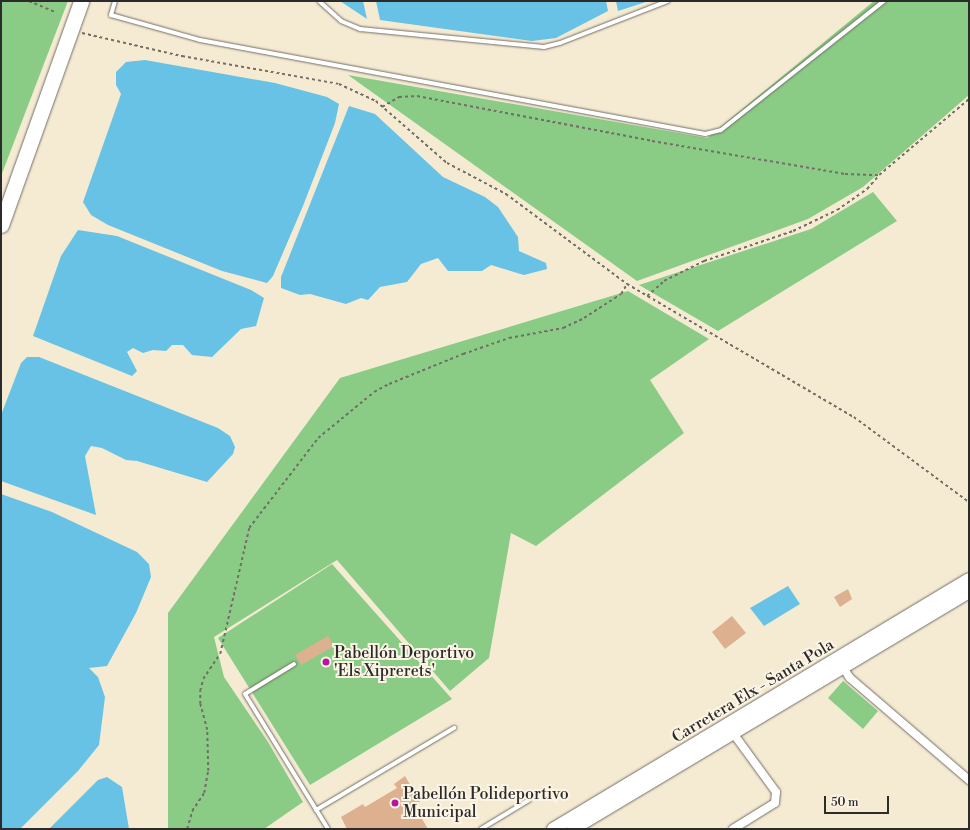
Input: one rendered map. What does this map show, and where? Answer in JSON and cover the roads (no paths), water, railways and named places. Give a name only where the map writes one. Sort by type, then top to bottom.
[{"type":"highway","points":[[1,225],[80,1]]},
{"type":"main road","name":"Carretera Elx - Santa Pola","points":[[553,829],[969,580]]},
{"type":"main road","name":"Carretera Elx - Santa Pola","points":[[573,829],[969,592]]},
{"type":"street","points":[[843,667],[850,678],[969,780]]},
{"type":"street","points":[[732,829],[775,803],[776,792],[733,734]]},
{"type":"lane","points":[[115,1],[111,15],[200,40],[705,134],[721,130],[884,1]]},
{"type":"lane","points":[[319,1],[341,21],[360,29],[544,47],[560,43],[668,1]]},
{"type":"lane","points":[[294,664],[245,694],[328,829]]},
{"type":"lane","points":[[316,810],[454,728]]},
{"type":"lane","points":[[481,829],[529,800]]},
{"type":"water","points":[[340,1],[363,1],[367,19]]},
{"type":"water","points":[[376,1],[606,1],[608,11],[556,38],[532,41],[380,20]]},
{"type":"water","points":[[616,1],[649,1],[618,11]]},
{"type":"water","points":[[145,60],[275,83],[327,97],[339,104],[335,123],[303,206],[273,276],[267,283],[222,271],[108,225],[91,215],[83,202],[121,94],[116,85],[116,72],[126,62]]},
{"type":"water","points":[[349,106],[375,114],[443,177],[485,197],[498,207],[518,237],[519,251],[546,263],[547,269],[524,275],[491,265],[482,271],[448,271],[438,258],[421,264],[407,282],[380,287],[368,300],[361,298],[346,304],[310,294],[300,295],[281,288],[281,277]]},
{"type":"water","points":[[78,230],[117,236],[251,290],[264,298],[256,326],[241,329],[212,357],[192,355],[183,345],[172,345],[166,351],[153,350],[143,353],[133,348],[127,352],[137,371],[132,376],[33,336],[61,256]]},
{"type":"water","points":[[27,357],[39,357],[218,428],[230,436],[235,447],[233,454],[207,482],[137,461],[126,460],[102,448],[91,446],[85,456],[96,515],[1,481],[1,415],[21,363]]},
{"type":"water","points":[[1,494],[52,512],[137,552],[149,564],[151,577],[136,613],[107,666],[89,668],[98,677],[105,697],[99,745],[78,771],[20,829],[1,829]]},
{"type":"water","points":[[788,586],[800,604],[764,626],[750,608]]},
{"type":"water","points":[[107,777],[122,787],[129,829],[49,829],[98,780]]},
{"type":"place","name":"Pabellón Deportivo 'Els Xiprerets'","points":[[326,662]]},
{"type":"place","name":"Pabellón Polideportivo Municipal","points":[[395,803]]}]
